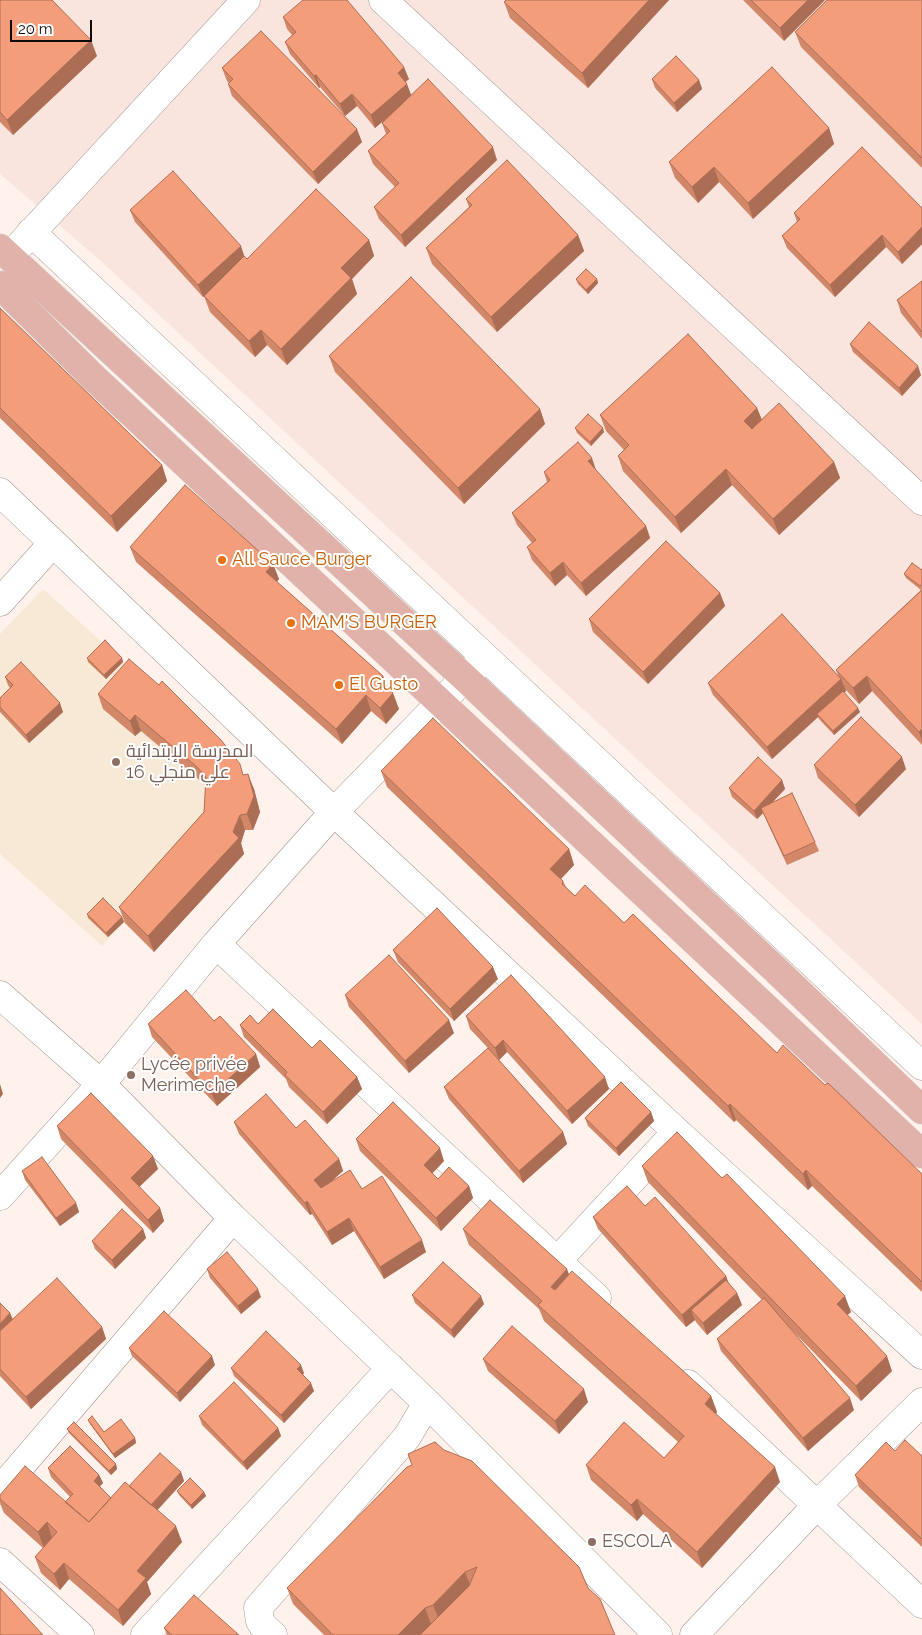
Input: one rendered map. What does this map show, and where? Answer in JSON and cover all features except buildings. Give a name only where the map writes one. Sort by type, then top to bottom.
[{"type":"main road","points":[[3,257],[465,678],[771,965],[922,1110]]},
{"type":"main road","points":[[0,285],[100,384],[922,1154]]},
{"type":"street","points":[[3,257],[31,232],[246,0]]},
{"type":"street","points":[[383,0],[922,501]]},
{"type":"street","points":[[31,232],[922,1066]]},
{"type":"street","points":[[0,492],[334,812],[677,1132],[922,1355]]},
{"type":"street","points":[[0,602],[53,543]]},
{"type":"street","points":[[0,1196],[101,1084],[216,944],[334,812],[484,657]]},
{"type":"street","points":[[216,944],[615,1315]]},
{"type":"street","points":[[0,995],[101,1084],[233,1218],[427,1403],[658,1635]]},
{"type":"street","points":[[558,1260],[677,1132]]},
{"type":"street","points":[[0,1490],[233,1218]]},
{"type":"street","points":[[144,1635],[391,1368]]},
{"type":"street","points":[[673,1369],[922,1604]]},
{"type":"street","points":[[694,1635],[817,1505],[922,1402]]},
{"type":"street","points":[[273,1635],[260,1621],[258,1608],[407,1437],[427,1403]]},
{"type":"street","points":[[0,1562],[80,1635]]},
{"type":"shaded area","points":[[0,0],[922,0],[922,1024],[103,263],[0,174]]},
{"type":"shaded area","name":"المدرسة الإبتدائية علي منجلي 16","points":[[43,589],[221,749],[241,774],[145,938],[123,923],[102,946],[0,854],[0,634]]},
{"type":"place","name":"All Sauce Burger","points":[[222,560]]},
{"type":"place","name":"MAM'S BURGER","points":[[291,623]]},
{"type":"place","name":"El Gusto","points":[[339,685]]},
{"type":"place","name":"المدرسة الإبتدائية علي منجلي 16","points":[[116,762]]},
{"type":"place","name":"Lycée privée Merimeche","points":[[131,1075]]},
{"type":"place","name":"ESCOLA","points":[[592,1542]]}]
